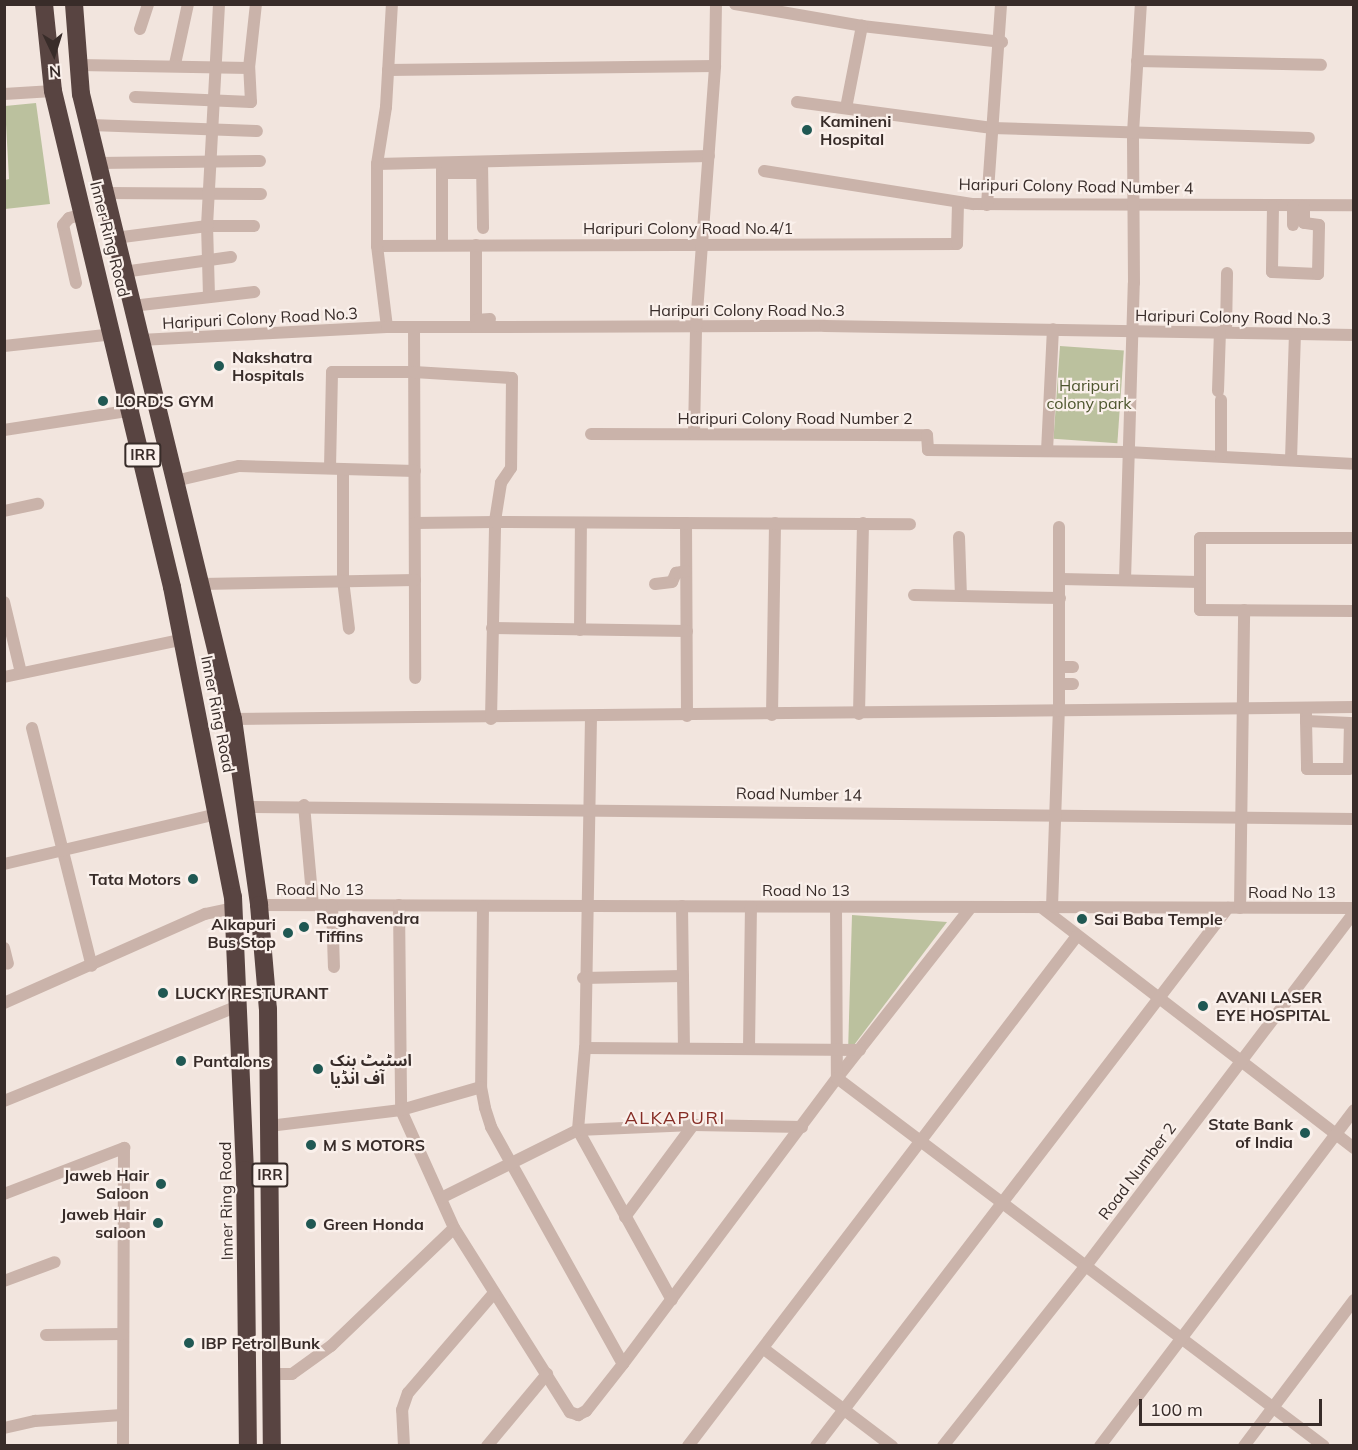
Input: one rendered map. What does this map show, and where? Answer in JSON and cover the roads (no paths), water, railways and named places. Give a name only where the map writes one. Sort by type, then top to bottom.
[{"type":"highway","name":"Inner Ring Road","points":[[44,4],[53,92],[133,410],[184,639],[234,908],[245,1170],[248,1446]]},
{"type":"highway","name":"Inner Ring Road","points":[[74,4],[78,65],[115,238],[233,719],[259,905],[268,1009],[273,1446]]},
{"type":"highway","points":[[156,513],[173,517],[187,527]]},
{"type":"street","points":[[140,29],[148,4]]},
{"type":"street","points":[[175,64],[188,4]]},
{"type":"street","points":[[208,296],[207,226],[219,4]]},
{"type":"street","points":[[135,97],[250,102],[249,68],[256,4]]},
{"type":"street","points":[[387,327],[377,246],[377,164],[388,70],[392,4]]},
{"type":"street","points":[[694,434],[696,326],[716,66],[716,4]]},
{"type":"street","points":[[735,4],[862,26],[1002,42]]},
{"type":"street","points":[[987,205],[992,128],[1002,42],[1001,4]]},
{"type":"street","points":[[1125,580],[1132,332],[1133,133],[1141,4]]},
{"type":"street","points":[[846,108],[862,26]]},
{"type":"street","points":[[1137,61],[1321,65]]},
{"type":"street","points":[[78,65],[175,64],[214,68],[249,68]]},
{"type":"street","points":[[388,70],[716,66]]},
{"type":"street","points":[[4,94],[53,92]]},
{"type":"street","points":[[797,102],[992,128],[1309,138]]},
{"type":"street","points":[[91,125],[257,131]]},
{"type":"street","points":[[377,164],[442,168],[709,156]]},
{"type":"street","points":[[99,164],[260,161]]},
{"type":"street","points":[[482,167],[483,228]]},
{"type":"street","points":[[442,168],[442,245]]},
{"type":"street","name":"Haripuri Colony Road Number 4","points":[[764,171],[987,205],[1353,205]]},
{"type":"street","points":[[106,193],[261,194]]},
{"type":"street","name":"Haripuri Colony Road No.4/1","points":[[377,246],[957,244],[958,202]]},
{"type":"street","points":[[1273,206],[1272,272],[1318,274],[1319,225],[1304,223],[1299,206]]},
{"type":"street","points":[[1293,225],[1299,206]]},
{"type":"street","points":[[76,283],[63,225],[69,218],[84,214]]},
{"type":"street","points":[[115,238],[207,226],[254,226]]},
{"type":"street","points":[[476,245],[476,323],[514,319]]},
{"type":"street","points":[[123,272],[231,257]]},
{"type":"street","points":[[1221,456],[1220,396],[1227,273]]},
{"type":"street","points":[[132,306],[254,292]]},
{"type":"street","name":"Haripuri Colony Road No.3","points":[[140,340],[476,323],[1053,329],[1223,332],[1295,336],[1353,335]]},
{"type":"street","points":[[414,327],[415,678]]},
{"type":"street","points":[[1047,451],[1053,329]]},
{"type":"street","points":[[4,346],[114,334]]},
{"type":"street","points":[[1291,460],[1295,336]]},
{"type":"street","points":[[330,468],[332,372],[414,372],[512,378],[511,468],[501,483],[495,522],[491,719]]},
{"type":"street","points":[[4,429],[133,410]]},
{"type":"street","name":"Haripuri Colony Road Number 2","points":[[591,434],[927,435],[928,450],[1127,452],[1353,464]]},
{"type":"street","points":[[176,481],[239,466],[415,471]]},
{"type":"street","points":[[344,469],[343,580],[349,629]]},
{"type":"street","points":[[4,511],[38,504]]},
{"type":"street","points":[[415,523],[910,524]]},
{"type":"street","points":[[686,523],[687,716]]},
{"type":"street","points":[[772,715],[775,523]]},
{"type":"street","points":[[859,714],[863,523]]},
{"type":"street","points":[[580,630],[581,524]]},
{"type":"street","points":[[1059,527],[1061,579],[1059,711],[1046,907],[1076,937],[1353,1148]]},
{"type":"street","points":[[959,537],[961,596]]},
{"type":"street","points":[[1353,538],[1200,538],[1200,610],[1353,611]]},
{"type":"street","points":[[655,584],[672,582],[676,573],[686,571]]},
{"type":"street","points":[[1061,579],[1200,582]]},
{"type":"street","points":[[201,584],[415,580]]},
{"type":"street","points":[[914,595],[1060,598]]},
{"type":"street","points":[[4,602],[21,673]]},
{"type":"street","points":[[816,1446],[1234,908],[1242,814],[1244,610]]},
{"type":"street","points":[[492,628],[687,632]]},
{"type":"street","points":[[4,677],[184,639]]},
{"type":"street","points":[[1059,667],[1073,667]]},
{"type":"street","points":[[1059,684],[1073,684]]},
{"type":"street","points":[[1312,716],[1353,707]]},
{"type":"street","points":[[233,719],[491,719],[1243,709],[1312,716],[1350,723],[1347,770],[1307,769],[1312,716]]},
{"type":"street","points":[[591,717],[586,808],[583,978],[585,1048],[578,1130],[672,1300]]},
{"type":"street","points":[[32,728],[92,966]]},
{"type":"street","points":[[304,805],[313,905]]},
{"type":"street","name":"Road Number 14","points":[[245,807],[304,805],[1242,814],[1353,819]]},
{"type":"street","points":[[4,864],[218,814]]},
{"type":"street","name":"Road No 13","points":[[259,905],[1353,910]]},
{"type":"street","points":[[332,905],[334,967]]},
{"type":"street","points":[[399,905],[401,1110],[454,1228],[570,1412],[578,1414],[586,1411],[623,1364],[837,1078],[972,907]]},
{"type":"street","points":[[483,906],[481,1087],[491,1127],[512,1160],[623,1364]]},
{"type":"street","points":[[682,906],[684,1048]]},
{"type":"street","points":[[749,1048],[751,907]]},
{"type":"street","points":[[836,907],[837,1078]]},
{"type":"street","points":[[4,1003],[205,914],[234,908]]},
{"type":"street","name":"Road Number 2","points":[[943,1446],[1085,1268],[1353,910]]},
{"type":"street","points":[[688,1446],[922,1142],[1076,937]]},
{"type":"street","points":[[4,948],[8,964]]},
{"type":"street","points":[[583,978],[683,976]]},
{"type":"street","points":[[4,1101],[238,1006]]},
{"type":"street","points":[[585,1048],[860,1050]]},
{"type":"street","points":[[837,1078],[1085,1268],[1324,1446]]},
{"type":"street","points":[[269,1126],[401,1110],[481,1087]]},
{"type":"street","points":[[1100,1446],[1353,1110]]},
{"type":"street","points":[[441,1198],[512,1160],[578,1130],[693,1125],[802,1127]]},
{"type":"street","points":[[625,1217],[693,1125]]},
{"type":"street","points":[[4,1194],[124,1148],[123,1446]]},
{"type":"street","points":[[272,1374],[292,1374],[331,1346],[454,1228]]},
{"type":"street","points":[[4,1281],[55,1262]]},
{"type":"street","points":[[404,1446],[402,1410],[408,1393],[494,1293]]},
{"type":"street","points":[[1244,1446],[1353,1300]]},
{"type":"street","points":[[46,1335],[123,1334]]},
{"type":"street","points":[[764,1349],[892,1446]]},
{"type":"street","points":[[487,1446],[547,1374]]},
{"type":"street","points":[[4,1428],[35,1421],[122,1415]]},
{"type":"place","name":"Kamineni Hospital","points":[[807,130]]},
{"type":"place","name":"Nakshatra Hospitals","points":[[219,366]]},
{"type":"place","name":"LORD'S GYM","points":[[103,401]]},
{"type":"place","name":"Tata Motors","points":[[193,879]]},
{"type":"place","name":"Sai Baba Temple","points":[[1082,919]]},
{"type":"place","name":"Raghavendra Tiffins","points":[[304,927]]},
{"type":"place","name":"Alkapuri Bus Stop","points":[[288,933]]},
{"type":"place","name":"LUCKY RESTURANT","points":[[163,993]]},
{"type":"place","name":"AVANI LASER EYE HOSPITAL","points":[[1203,1006]]},
{"type":"place","name":"Pantalons","points":[[181,1061]]},
{"type":"place","name":"اسٹیٹ بنک آف انڈیا","points":[[318,1069]]},
{"type":"place","name":"State Bank of India","points":[[1305,1133]]},
{"type":"place","name":"M S MOTORS","points":[[311,1145]]},
{"type":"place","name":"Jaweb Hair Saloon","points":[[161,1184]]},
{"type":"place","name":"Jaweb Hair saloon","points":[[158,1223]]},
{"type":"place","name":"Green Honda","points":[[311,1224]]},
{"type":"place","name":"IBP Petrol Bunk","points":[[189,1343]]},
{"type":"district","name":"ALKAPURI","points":[[675,1118]]},
{"type":"park label","name":"Haripuri colony park","points":[[1089,394]]}]
